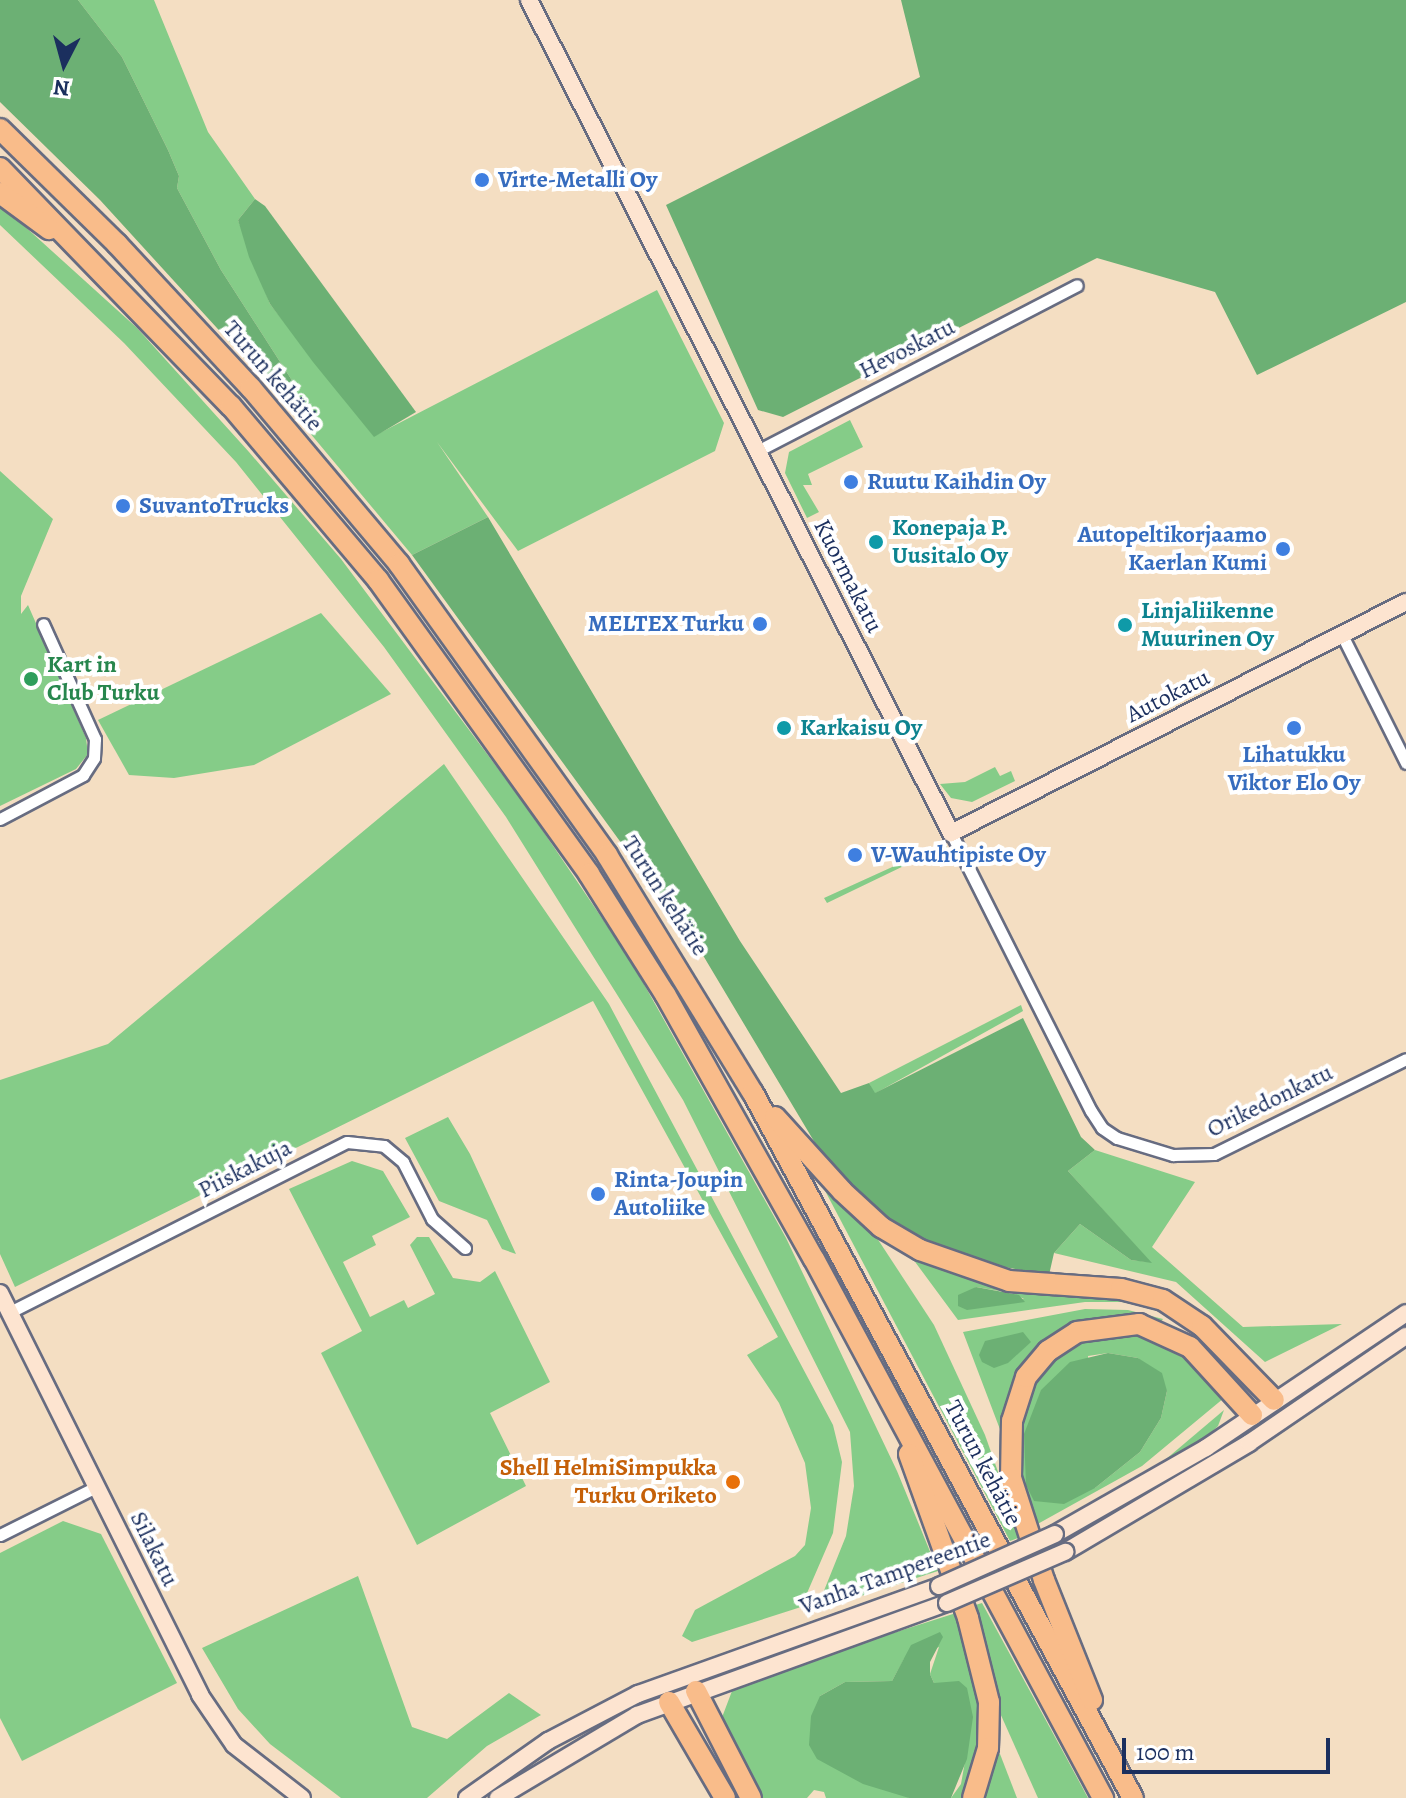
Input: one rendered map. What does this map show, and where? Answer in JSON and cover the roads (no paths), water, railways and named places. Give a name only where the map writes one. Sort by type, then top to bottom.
[{"type":"highway","name":"Turun kehätie","points":[[0,129],[221,355],[399,564],[599,843],[678,963],[753,1093],[1133,1798]]},
{"type":"highway","points":[[0,168],[98,263],[231,406],[378,580],[508,757],[665,994],[897,1412],[1103,1798]]},
{"type":"highway","points":[[0,193],[98,263]]},
{"type":"highway","points":[[753,1093],[842,1191],[881,1227],[920,1250],[1009,1281],[1121,1289],[1163,1300],[1202,1326],[1274,1400]]},
{"type":"highway","points":[[1113,1761],[1011,1478],[1010,1435],[1019,1392],[1048,1351],[1077,1332],[1139,1324],[1190,1347],[1252,1415]]},
{"type":"highway","points":[[897,1412],[929,1522],[968,1618],[989,1702],[988,1748],[973,1798]]},
{"type":"highway","points":[[696,1691],[751,1798]]},
{"type":"highway","points":[[669,1702],[725,1798]]},
{"type":"main road","name":"Kuormakatu","points":[[529,0],[951,833]]},
{"type":"main road","name":"Autokatu","points":[[951,833],[1406,602]]},
{"type":"main road","name":"Silakatu","points":[[0,1293],[200,1695],[234,1745],[302,1798]]},
{"type":"main road","name":"Vanha Tampereentie","points":[[467,1798],[548,1741],[673,1679],[939,1586],[1055,1534],[1155,1480],[1406,1313]]},
{"type":"main road","name":"Vanha Tampereentie","points":[[498,1798],[588,1741],[669,1702],[947,1603],[1065,1552],[1277,1425],[1406,1336]]},
{"type":"main road","points":[[1252,1415],[1277,1425],[1274,1400]]},
{"type":"main road","points":[[669,1702],[673,1679],[696,1691]]},
{"type":"street","name":"Hevoskatu","points":[[757,451],[1077,285]]},
{"type":"street","points":[[0,819],[83,775],[94,758],[91,729],[43,624]]},
{"type":"street","points":[[1342,635],[1406,763]]},
{"type":"street","name":"Kuormakatu","points":[[951,833],[1098,1122],[1117,1138],[1148,1148]]},
{"type":"street","name":"Orikedonkatu","points":[[1148,1148],[1187,1157],[1214,1154],[1406,1059]]},
{"type":"street","name":"Piiskakuja","points":[[10,1312],[347,1142],[384,1146],[403,1162],[432,1219],[465,1248]]},
{"type":"street","points":[[0,1535],[96,1487]]},
{"type":"place","name":"Virte-Metalli Oy","points":[[482,180]]},
{"type":"place","name":"Ruutu Kaihdin Oy","points":[[851,482]]},
{"type":"place","name":"SuvantoTrucks","points":[[123,506]]},
{"type":"place","name":"Konepaja P. Uusitalo Oy","points":[[876,542]]},
{"type":"place","name":"Autopeltikorjaamo Kaerlan Kumi","points":[[1283,549]]},
{"type":"place","name":"MELTEX Turku","points":[[760,624]]},
{"type":"place","name":"Linjaliikenne Muurinen Oy","points":[[1125,625]]},
{"type":"place","name":"Kart in Club Turku","points":[[31,679]]},
{"type":"place","name":"Karkaisu Oy","points":[[784,728]]},
{"type":"place","name":"Lihatukku Viktor Elo Oy","points":[[1294,728]]},
{"type":"place","name":"V-Wauhtipiste Oy","points":[[855,855]]},
{"type":"place","name":"Rinta-Joupin Autoliike","points":[[598,1194]]},
{"type":"place","name":"Shell HelmiSimpukka Turku Oriketo","points":[[733,1482]]}]
